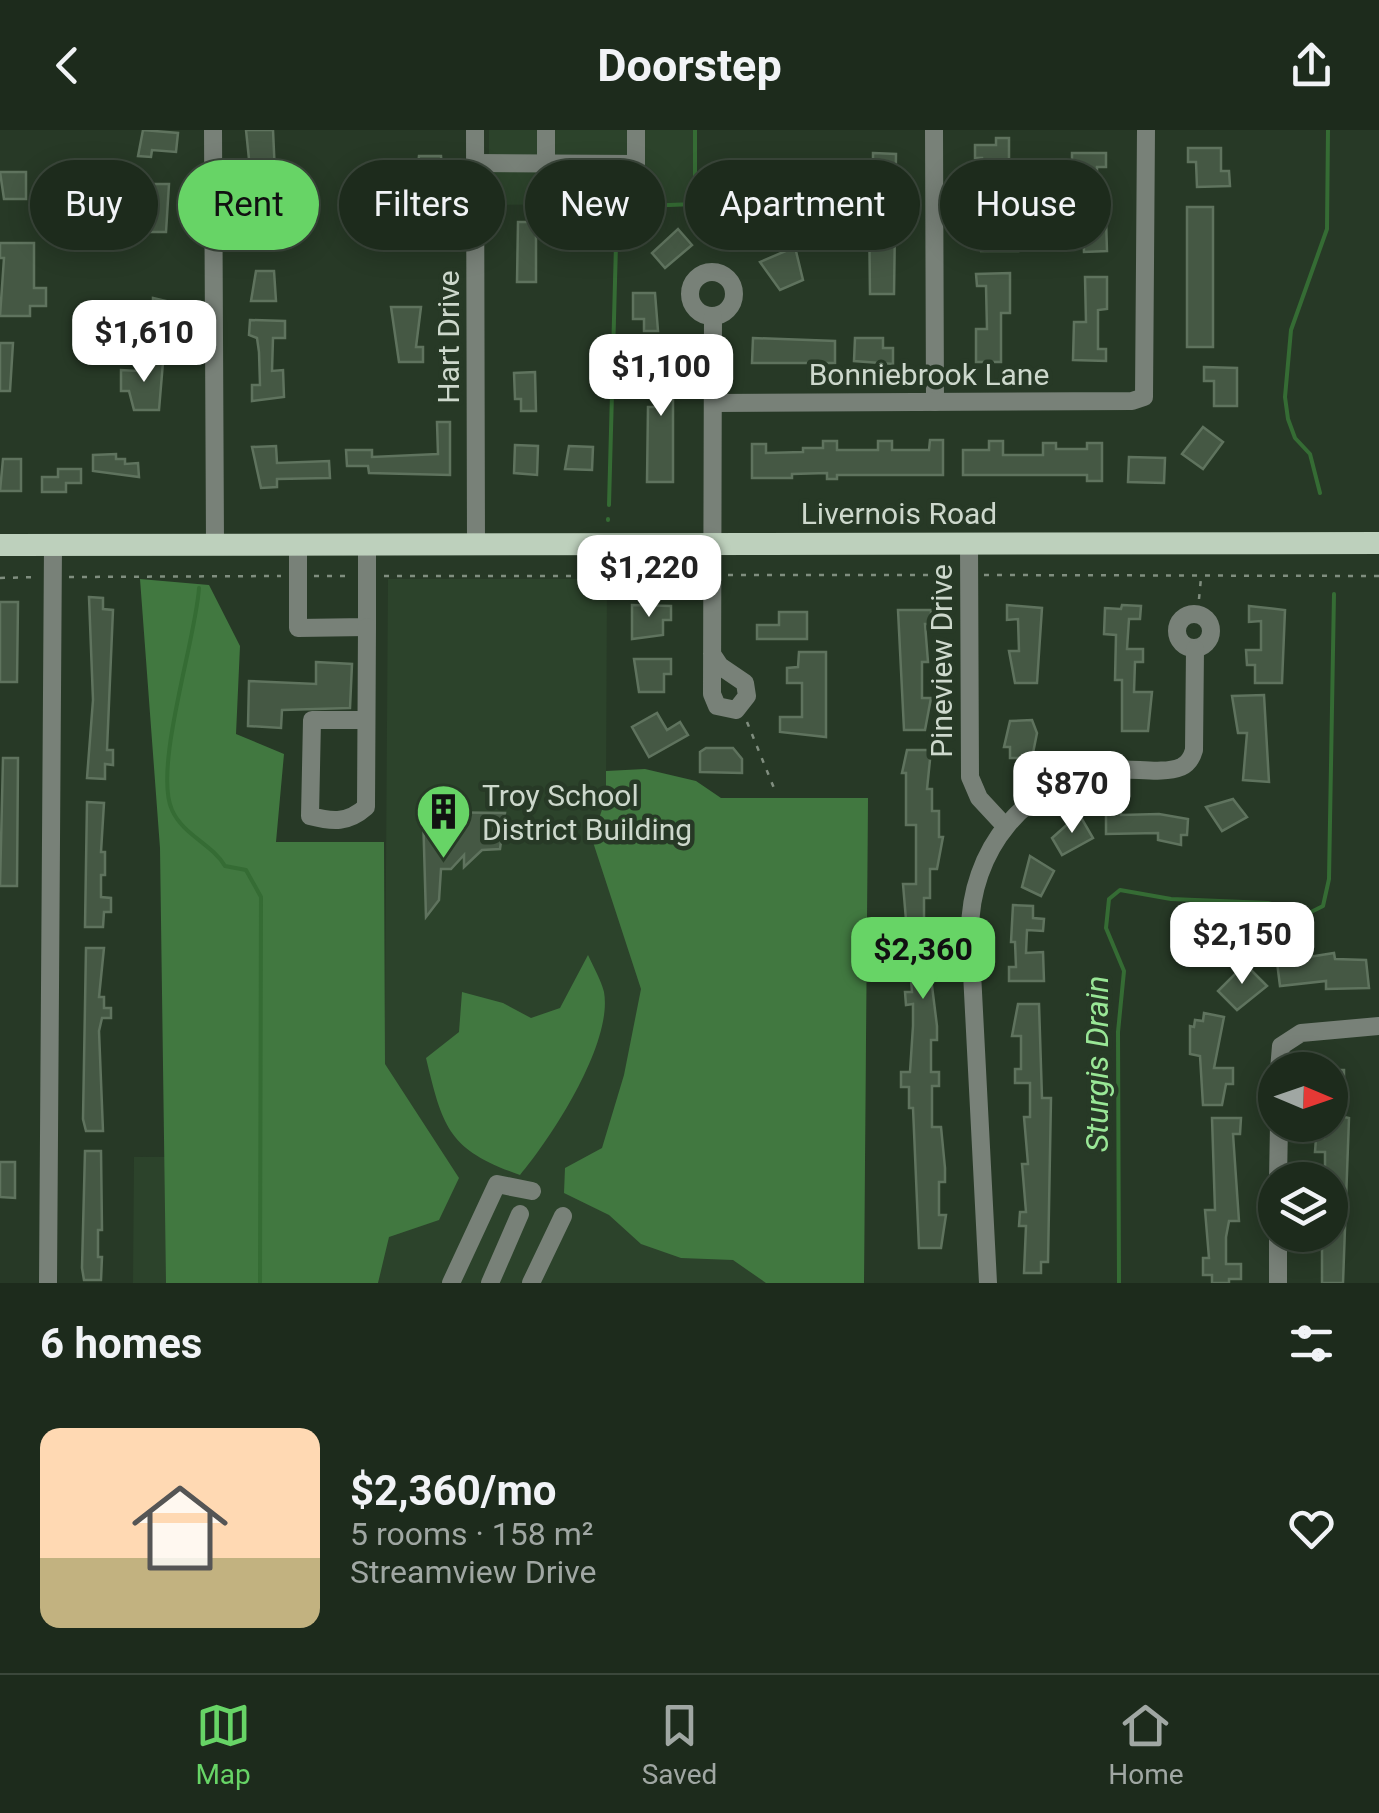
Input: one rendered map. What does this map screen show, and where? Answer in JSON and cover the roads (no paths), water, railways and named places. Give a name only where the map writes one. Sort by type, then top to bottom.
[{"type":"main road","name":"Livernois Road","points":[[0,545],[1379,543]]},
{"type":"street","points":[[212,130],[215,544]]},
{"type":"street","name":"Hart Drive","points":[[475,130],[475,160]]},
{"type":"street","points":[[546,130],[546,160]]},
{"type":"street","points":[[636,130],[636,160]]},
{"type":"street","points":[[934,130],[936,402]]},
{"type":"street","name":"Bonniebrook Lane","points":[[713,403],[1132,401],[1144,397],[1146,130]]},
{"type":"street","name":"Hart Drive","points":[[475,250],[476,544]]},
{"type":"street","points":[[712,654],[713,316]]},
{"type":"street","name":"Pineview Drive","points":[[968,543],[970,777],[984,804],[1005,826]]},
{"type":"street","points":[[48,1283],[53,544]]},
{"type":"street","points":[[298,544],[298,628],[367,627]]},
{"type":"street","points":[[366,720],[312,720],[310,816],[329,821],[352,819],[366,807],[367,544]]},
{"type":"street","points":[[988,1283],[970,918],[979,871],[1005,826],[1032,800],[1074,777],[1111,770],[1174,769],[1188,762],[1194,750],[1194,649]]},
{"type":"street","points":[[1280,1052],[1280,1046],[1294,1034],[1379,1026]]},
{"type":"street","points":[[452,1283],[498,1184],[532,1190]]},
{"type":"street","points":[[490,1283],[520,1214]]},
{"type":"street","points":[[531,1283],[563,1216]]},
{"type":"street","points":[[1278,1252],[1278,1283]]},
{"type":"waterway","points":[[609,505],[617,207],[695,204],[695,130]]},
{"type":"waterway","name":"Sturgis Drain","points":[[1320,493],[1310,454],[1295,438],[1288,419],[1285,397],[1291,330],[1327,229],[1328,130]]},
{"type":"waterway","points":[[199,588],[171,735],[168,790],[172,810],[183,826],[225,866],[246,870],[261,897],[260,1283]]},
{"type":"waterway","name":"Sturgis Drain","points":[[1119,1283],[1118,1032],[1124,971],[1106,928],[1109,899],[1120,890],[1171,899],[1268,903],[1309,913],[1323,906],[1329,879],[1334,594]]},
{"type":"place","name":"Troy School District Building","points":[[443,861]]}]
